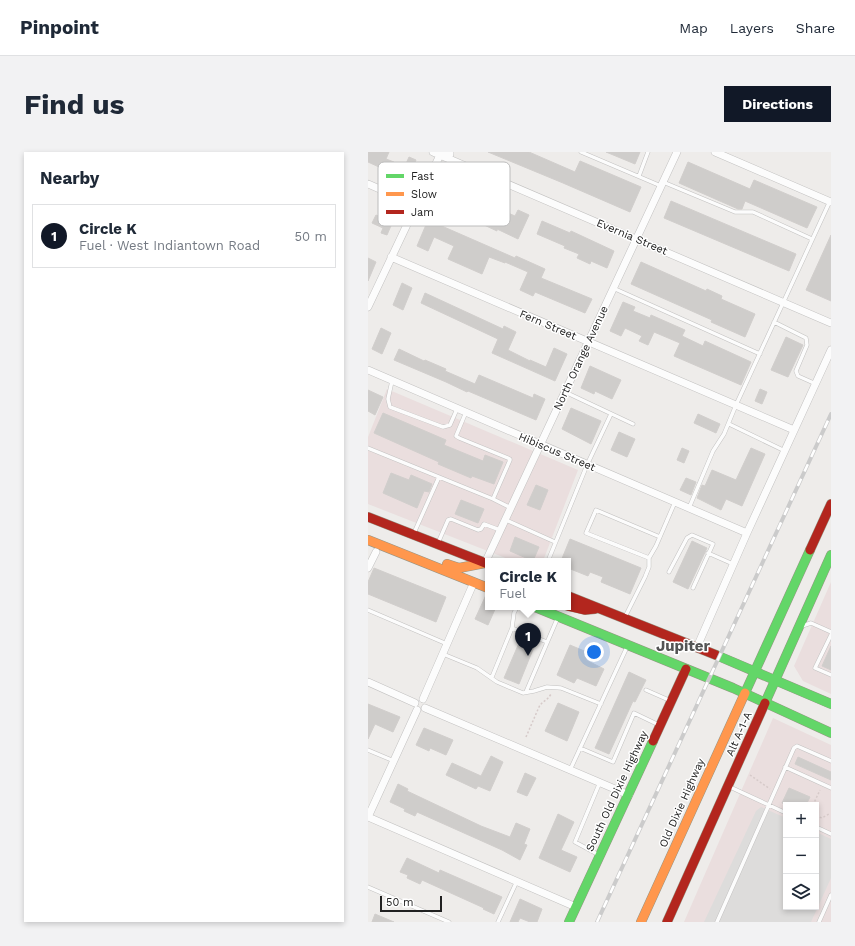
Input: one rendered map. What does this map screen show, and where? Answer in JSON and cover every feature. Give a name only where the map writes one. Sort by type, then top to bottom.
[{"type":"main road","name":"Alt A-1-A","points":[[745,693],[831,504]]},
{"type":"main road","points":[[368,517],[485,563]]},
{"type":"main road","points":[[368,534],[459,568],[485,564]]},
{"type":"main road","points":[[368,540],[485,587]]},
{"type":"main road","name":"Alt A-1-A","points":[[667,922],[831,555]]},
{"type":"main road","points":[[474,582],[485,580]]},
{"type":"main road","points":[[571,597],[697,647],[831,704]]},
{"type":"main road","points":[[571,607],[585,610],[599,608]]},
{"type":"main road","points":[[543,610],[745,693],[831,733]]},
{"type":"main road","name":"South Old Dixie Highway","points":[[569,922],[686,669]]},
{"type":"main road","name":"Old Dixie Highway","points":[[642,922],[745,693]]},
{"type":"street","points":[[437,154],[450,154],[450,152]]},
{"type":"street","name":"North Orange Avenue","points":[[489,558],[540,444],[677,152]]},
{"type":"street","points":[[715,152],[831,202]]},
{"type":"street","name":"Evernia Street","points":[[437,154],[456,162]]},
{"type":"street","points":[[368,184],[378,188]]},
{"type":"street","name":"Evernia Street","points":[[510,185],[831,323]]},
{"type":"street","points":[[368,307],[371,293],[406,226]]},
{"type":"street","name":"Fern Street","points":[[391,257],[794,430]]},
{"type":"street","points":[[697,647],[747,533],[831,350]]},
{"type":"street","name":"Hibiscus Street","points":[[368,370],[747,533]]},
{"type":"street","points":[[368,568],[376,552]]},
{"type":"street","points":[[423,700],[474,582]]},
{"type":"street","points":[[368,682],[422,710],[425,708],[629,795]]},
{"type":"street","points":[[423,700],[419,699],[394,761],[368,817],[576,907]]},
{"type":"street","points":[[423,700],[426,703],[425,708]]},
{"type":"lane","points":[[582,152],[639,176],[735,212],[753,212],[812,239]]},
{"type":"lane","points":[[639,176],[648,152]]},
{"type":"lane","points":[[689,508],[713,451],[724,434],[812,239],[831,202]]},
{"type":"lane","points":[[613,288],[760,354]]},
{"type":"lane","points":[[774,322],[806,338],[807,345],[796,372],[798,376],[816,384]]},
{"type":"lane","points":[[392,381],[388,399],[390,407],[443,427],[450,425],[457,409]]},
{"type":"lane","points":[[565,392],[633,424]]},
{"type":"lane","points":[[466,412],[456,436],[510,460],[493,499]]},
{"type":"lane","points":[[549,558],[587,465],[611,414]]},
{"type":"lane","points":[[728,424],[785,450]]},
{"type":"lane","points":[[369,450],[493,499],[511,508]]},
{"type":"lane","points":[[413,535],[439,477]]},
{"type":"lane","points":[[625,618],[645,577],[649,567],[649,558],[675,502]]},
{"type":"lane","points":[[649,558],[586,533],[596,510],[660,537]]},
{"type":"lane","points":[[438,544],[448,520],[451,519],[478,530],[481,529],[484,524],[501,530]]},
{"type":"lane","points":[[506,520],[555,542]]},
{"type":"lane","points":[[669,572],[687,538],[692,535],[713,544],[693,588]]},
{"type":"lane","points":[[708,553],[734,564]]},
{"type":"lane","points":[[368,610],[447,644]]},
{"type":"lane","points":[[492,677],[512,628],[516,610]]},
{"type":"lane","points":[[526,692],[558,616]]},
{"type":"lane","points":[[799,626],[811,623],[831,633],[815,668],[831,675]]},
{"type":"lane","points":[[512,628],[547,642]]},
{"type":"lane","points":[[570,770],[628,645]]},
{"type":"lane","points":[[442,654],[476,668],[492,677],[497,682],[523,693],[534,692],[547,687],[561,688],[601,704]]},
{"type":"lane","points":[[646,690],[671,701]]},
{"type":"lane","points":[[580,748],[612,762],[634,713],[660,726]]},
{"type":"lane","points":[[716,922],[794,748],[797,746],[831,761]]},
{"type":"lane","points":[[368,750],[394,761]]},
{"type":"lane","points":[[785,767],[831,788]]},
{"type":"lane","points":[[600,782],[575,842],[600,856]]},
{"type":"lane","points":[[728,786],[783,812]]},
{"type":"lane","points":[[819,828],[831,834]]},
{"type":"lane","points":[[498,922],[517,882]]},
{"type":"lane","points":[[368,887],[449,922]]},
{"type":"lane","points":[[819,922],[831,895]]},
{"type":"path","points":[[526,737],[541,703],[548,700],[551,694]]},
{"type":"path","points":[[750,775],[766,787],[775,791]]},
{"type":"path","points":[[813,802],[822,784]]},
{"type":"path","points":[[819,817],[822,818],[829,814]]},
{"type":"shaded area","points":[[387,389],[578,470],[544,558],[505,558],[368,504],[368,437]]},
{"type":"shaded area","points":[[831,582],[831,694],[803,681],[794,666]]},
{"type":"shaded area","points":[[773,718],[831,745],[831,922],[684,922]]},
{"type":"shaded area","points":[[761,807],[783,817],[783,910],[816,910],[811,922],[704,922],[756,811]]},
{"type":"shaded area","points":[[819,833],[831,839],[831,878],[819,904]]},
{"type":"building","points":[[368,152],[389,152],[386,159],[394,162],[378,162],[378,167],[368,162]]},
{"type":"building","points":[[488,152],[529,152],[575,172],[580,161],[641,187],[630,212]]},
{"type":"building","points":[[606,152],[640,152],[635,164]]},
{"type":"building","points":[[409,157],[416,160],[415,162],[407,162]]},
{"type":"building","points":[[688,162],[750,189],[754,180],[817,207],[807,228],[745,201],[742,209],[738,209],[679,183]]},
{"type":"building","points":[[671,201],[796,254],[789,271],[664,218]]},
{"type":"building","points":[[518,210],[529,215],[518,239],[497,229],[497,231],[486,226],[510,226],[510,214],[515,216]]},
{"type":"building","points":[[376,215],[378,216],[378,226],[372,223]]},
{"type":"building","points":[[542,221],[570,233],[571,231],[614,251],[607,268],[591,261],[590,264],[577,258],[579,254],[564,248],[565,246],[537,234]]},
{"type":"building","points":[[379,226],[391,226],[387,235],[381,233],[383,228]]},
{"type":"building","points":[[425,226],[442,226],[515,258],[516,256],[545,269],[541,278],[592,299],[585,313],[535,292],[533,296],[520,290],[528,272],[505,262],[489,257],[482,274],[448,259],[454,246],[434,237],[428,251],[417,246]]},
{"type":"building","points":[[831,235],[831,301],[806,290]]},
{"type":"building","points":[[368,258],[376,262],[368,281]]},
{"type":"building","points":[[641,262],[706,291],[707,289],[722,296],[721,299],[755,314],[745,337],[711,322],[712,320],[631,284]]},
{"type":"building","points":[[402,283],[412,288],[403,310],[393,305]]},
{"type":"building","points":[[425,293],[503,329],[504,326],[516,332],[508,350],[530,361],[546,367],[554,348],[567,354],[555,381],[492,353],[498,339],[421,303]]},
{"type":"building","points":[[623,302],[635,307],[633,311],[650,318],[651,315],[685,330],[682,336],[703,346],[705,341],[751,362],[741,385],[674,356],[680,343],[654,332],[648,345],[639,341],[642,336],[625,328],[621,336],[610,331]]},
{"type":"building","points":[[381,328],[391,333],[382,354],[372,349]]},
{"type":"building","points":[[786,337],[803,345],[788,377],[771,370]]},
{"type":"building","points":[[399,349],[424,361],[425,360],[446,369],[445,371],[475,384],[479,375],[533,398],[534,394],[545,399],[536,420],[394,360]]},
{"type":"building","points":[[590,366],[621,380],[612,399],[595,391],[594,394],[581,388]]},
{"type":"building","points":[[760,389],[767,392],[762,404],[755,401]]},
{"type":"building","points":[[368,390],[383,397],[375,415],[368,411]]},
{"type":"building","points":[[571,408],[601,421],[591,444],[562,429]]},
{"type":"building","points":[[383,413],[446,440],[444,445],[483,461],[485,455],[503,462],[494,484],[472,476],[471,478],[438,464],[439,462],[374,433]]},
{"type":"building","points":[[698,414],[720,424],[716,433],[694,423]]},
{"type":"building","points":[[619,432],[635,439],[627,457],[611,450]]},
{"type":"building","points":[[682,448],[689,451],[684,463],[677,460]]},
{"type":"building","points":[[751,448],[765,454],[742,506],[726,499],[721,510],[697,498],[702,485],[705,486],[712,470],[736,480]]},
{"type":"building","points":[[391,473],[409,480],[411,475],[432,484],[429,492],[424,491],[417,508],[383,493]]},
{"type":"building","points":[[686,478],[696,482],[691,495],[680,490]]},
{"type":"building","points":[[536,485],[548,490],[540,510],[527,505]]},
{"type":"building","points":[[461,500],[484,509],[478,523],[455,514]]},
{"type":"building","points":[[515,537],[539,547],[534,558],[526,558],[510,551]]},
{"type":"building","points":[[570,539],[641,568],[630,594],[601,582],[603,577],[590,572],[588,576],[571,569],[571,558],[562,558]]},
{"type":"building","points":[[692,541],[707,548],[688,589],[673,582]]},
{"type":"building","points":[[374,568],[446,597],[436,622],[368,594],[368,582]]},
{"type":"building","points":[[485,597],[485,610],[495,610],[488,625],[475,619]]},
{"type":"building","points":[[522,636],[536,642],[519,684],[504,678]]},
{"type":"building","points":[[570,645],[589,653],[586,660],[604,669],[596,686],[577,678],[574,683],[557,675]]},
{"type":"building","points":[[831,646],[831,670],[822,666]]},
{"type":"building","points":[[629,672],[646,680],[635,702],[633,701],[609,754],[595,748]]},
{"type":"building","points":[[558,703],[579,712],[567,741],[545,731]]},
{"type":"building","points":[[368,704],[400,717],[393,732],[375,724],[368,739]]},
{"type":"building","points":[[424,728],[453,740],[446,755],[430,748],[429,751],[416,745]]},
{"type":"building","points":[[491,756],[503,762],[490,791],[478,786],[476,789],[446,775],[452,763],[481,776]]},
{"type":"building","points":[[798,757],[831,772],[831,780],[795,764]]},
{"type":"building","points":[[525,773],[536,778],[527,796],[517,792]]},
{"type":"building","points":[[398,784],[408,789],[407,791],[481,826],[510,837],[516,823],[530,829],[524,844],[527,845],[520,860],[502,850],[417,812],[415,816],[404,811],[405,809],[390,802]]},
{"type":"building","points":[[789,788],[810,797],[808,802],[782,803]]},
{"type":"building","points":[[558,814],[574,822],[561,850],[577,857],[570,872],[539,858]]},
{"type":"building","points":[[407,858],[439,873],[440,870],[502,897],[494,914],[422,880],[420,884],[407,878],[408,875],[400,872]]},
{"type":"building","points":[[520,899],[542,909],[537,922],[530,922],[520,918],[518,922],[510,922]]},
{"type":"building","points":[[375,914],[394,922],[372,922]]},
{"type":"railway","points":[[597,922],[831,414]]},
{"type":"traffic: fast","points":[[745,693],[810,550]]},
{"type":"traffic: fast","points":[[765,703],[831,555]]},
{"type":"traffic: fast","points":[[542,610],[733,688],[831,733]]},
{"type":"traffic: fast","points":[[716,655],[831,704]]},
{"type":"traffic: fast","points":[[569,922],[653,741]]},
{"type":"traffic: slow","points":[[368,540],[485,587]]},
{"type":"traffic: slow","points":[[447,564],[459,568],[485,563]]},
{"type":"traffic: slow","points":[[641,922],[745,693]]},
{"type":"traffic: jam","points":[[810,550],[831,504]]},
{"type":"traffic: jam","points":[[368,517],[485,563]]},
{"type":"traffic: jam","points":[[571,597],[716,655]]},
{"type":"traffic: jam","points":[[571,607],[585,610],[595,609]]},
{"type":"traffic: jam","points":[[653,741],[686,669]]},
{"type":"traffic: jam","points":[[667,922],[765,703]]},
{"type":"place","name":"Circle K","points":[[528,656]]},
{"type":"district","name":"Jupiter","points":[[683,646]]}]
